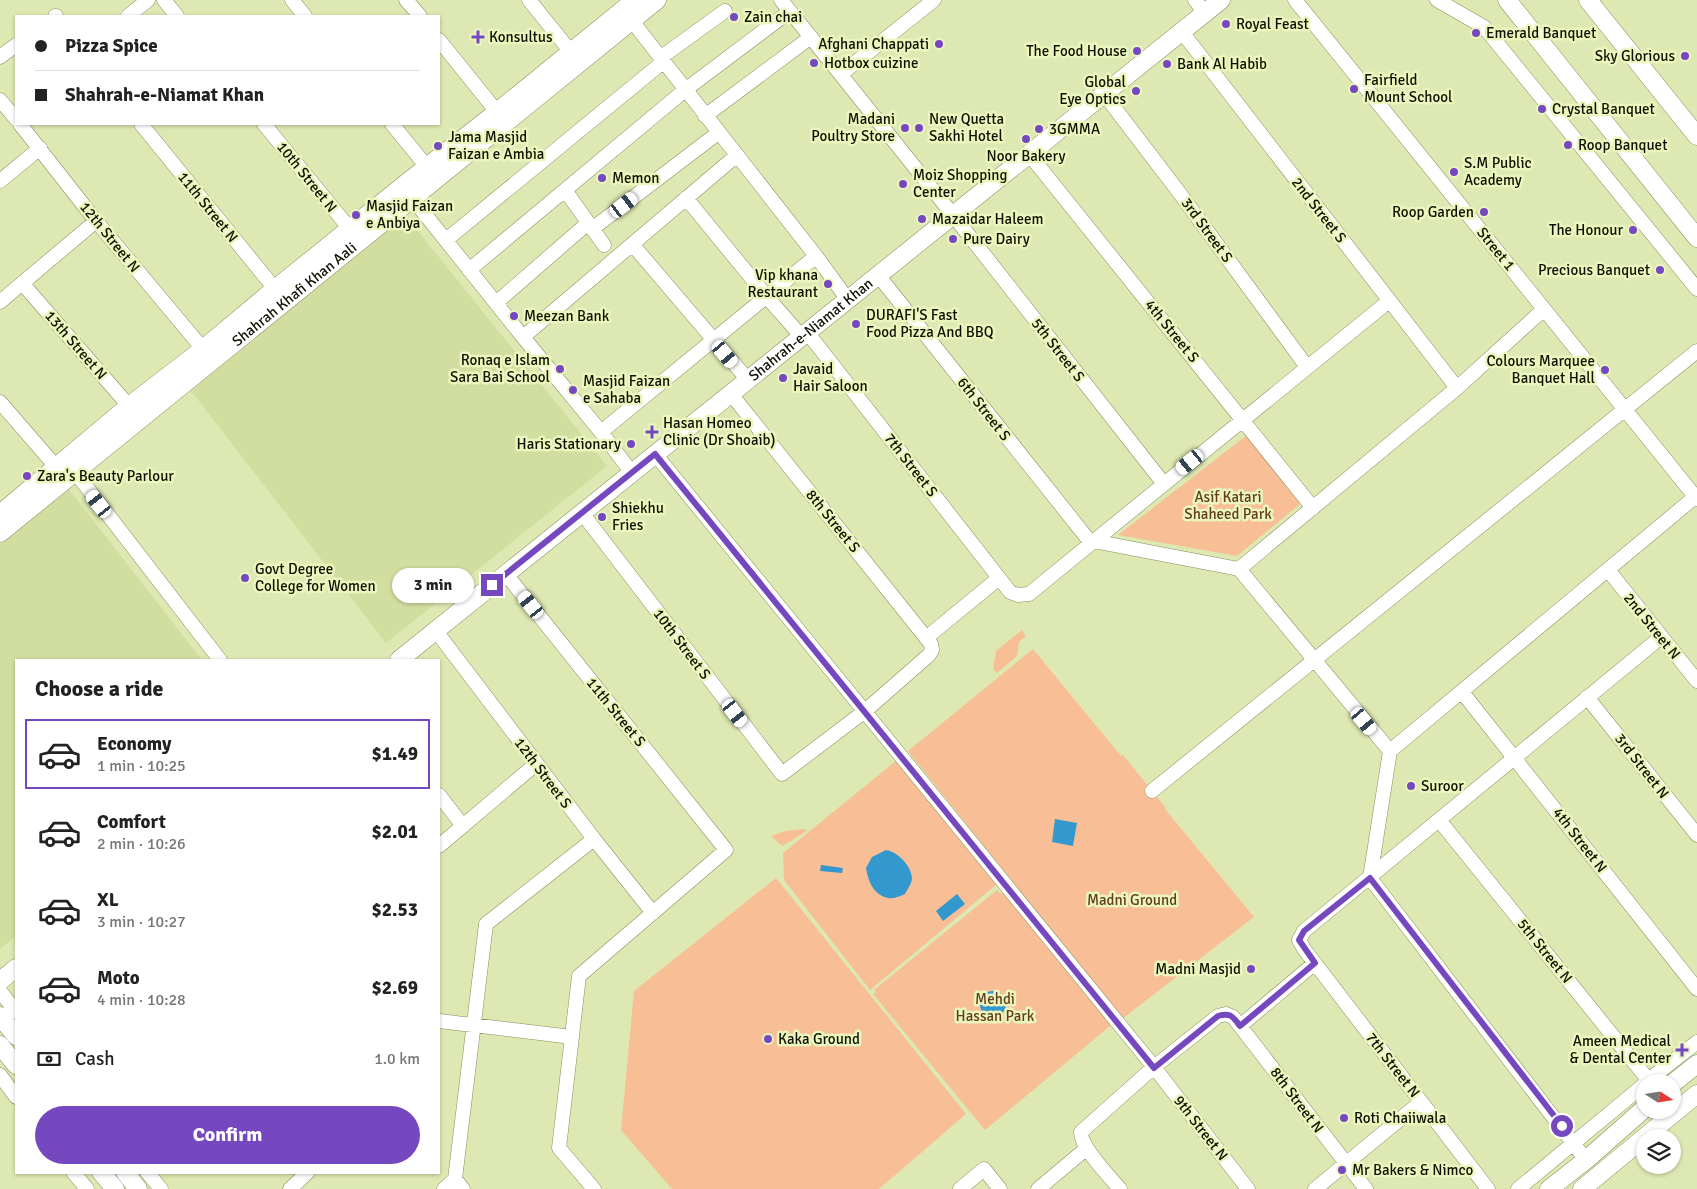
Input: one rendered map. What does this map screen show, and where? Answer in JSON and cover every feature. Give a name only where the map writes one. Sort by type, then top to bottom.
[{"type":"main road","name":"Shahrah Khafi Khan Aali","points":[[0,514],[57,468],[133,412],[275,296],[350,229],[413,190],[426,167],[635,0]]},
{"type":"main road","name":"Shahrah Khafi Khan Aali","points":[[0,533],[75,472],[133,412],[203,349],[413,190],[657,0]]},
{"type":"main road","name":"Shahrah-e-Niamat Khan","points":[[400,659],[1182,32],[1200,6],[1221,0]]},
{"type":"main road","points":[[1507,0],[1697,238]]},
{"type":"main road","points":[[1588,0],[1697,136]]},
{"type":"main road","points":[[1664,196],[1697,231]]},
{"type":"main road","points":[[0,981],[15,969]]},
{"type":"main road","points":[[0,1016],[15,1035]]},
{"type":"main road","points":[[0,1045],[15,1065]]},
{"type":"main road","points":[[1681,1077],[1697,1064]]},
{"type":"main road","points":[[1582,1189],[1697,1094]]},
{"type":"main road","points":[[1549,1189],[1586,1160],[1636,1116]]},
{"type":"main road","points":[[103,1174],[116,1189]]},
{"type":"street","points":[[129,15],[148,0]]},
{"type":"street","points":[[164,0],[176,15]]},
{"type":"street","points":[[292,0],[304,15]]},
{"type":"street","points":[[406,0],[419,15]]},
{"type":"street","points":[[529,0],[571,52]]},
{"type":"street","points":[[840,74],[934,0]]},
{"type":"street","name":"Street 1","points":[[1295,0],[1696,498]]},
{"type":"street","points":[[1437,0],[1484,27],[1697,289]]},
{"type":"street","points":[[469,270],[786,6]]},
{"type":"street","name":"5th Street S","points":[[786,6],[1164,484]]},
{"type":"street","points":[[446,240],[662,60],[725,11]]},
{"type":"street","points":[[632,21],[816,256],[848,300]]},
{"type":"street","name":"2nd Street S","points":[[1182,32],[1457,388]]},
{"type":"street","points":[[705,116],[811,37]]},
{"type":"street","points":[[440,41],[497,112]]},
{"type":"street","points":[[0,57],[15,46]]},
{"type":"street","name":"3rd Street S","points":[[1104,94],[1308,367]]},
{"type":"street","points":[[0,100],[15,118]]},
{"type":"street","name":"12th Street N","points":[[21,125],[96,221],[203,349]]},
{"type":"street","name":"11th Street N","points":[[142,125],[275,296]]},
{"type":"street","name":"10th Street N","points":[[265,125],[350,229]]},
{"type":"street","points":[[393,125],[426,167]]},
{"type":"street","points":[[496,303],[590,226],[718,133]]},
{"type":"street","points":[[0,181],[40,148]]},
{"type":"street","name":"4th Street S","points":[[1029,154],[1313,508]]},
{"type":"street","points":[[523,337],[736,156]]},
{"type":"street","points":[[413,190],[446,240],[469,270],[632,473]]},
{"type":"street","points":[[565,190],[604,245]]},
{"type":"street","name":"7th Street S","points":[[686,198],[766,297],[804,334],[1010,592],[1018,595],[1028,594],[1092,542]]},
{"type":"street","points":[[0,302],[96,221]]},
{"type":"street","points":[[632,244],[748,380]]},
{"type":"street","points":[[601,432],[816,256]]},
{"type":"street","name":"6th Street S","points":[[878,275],[1092,542]]},
{"type":"street","name":"13th Street N","points":[[22,283],[133,412]]},
{"type":"street","points":[[1092,542],[1389,301]]},
{"type":"street","points":[[1239,569],[1457,388],[1544,309]]},
{"type":"street","points":[[1152,791],[1697,351]]},
{"type":"street","name":"8th Street S","points":[[731,394],[929,644]]},
{"type":"street","points":[[0,402],[57,468]]},
{"type":"street","name":"9th Street N","points":[[655,454],[1154,1068],[1248,1189]]},
{"type":"street","points":[[75,472],[219,659]]},
{"type":"street","points":[[1586,1160],[1574,1141],[1370,878],[1390,751],[1696,498]]},
{"type":"street","name":"10th Street S","points":[[582,513],[782,774],[864,711]]},
{"type":"street","points":[[1092,542],[1239,569],[1390,751]]},
{"type":"street","name":"2nd Street N","points":[[1608,570],[1697,681]]},
{"type":"street","name":"11th Street S","points":[[506,574],[726,850],[653,913]]},
{"type":"street","points":[[864,711],[929,655],[929,644],[999,578]]},
{"type":"street","name":"12th Street S","points":[[436,631],[594,840],[653,913]]},
{"type":"street","points":[[1370,878],[1661,637]]},
{"type":"street","name":"4th Street N","points":[[1462,692],[1697,989]]},
{"type":"street","name":"3rd Street N","points":[[1588,697],[1697,835]]},
{"type":"street","points":[[440,845],[536,764]]},
{"type":"street","points":[[440,796],[463,826]]},
{"type":"street","name":"5th Street N","points":[[1440,820],[1642,1074]]},
{"type":"street","points":[[444,1189],[459,1184],[474,1025],[486,924],[594,840]]},
{"type":"street","name":"7th Street N","points":[[1370,878],[1304,931],[1299,940],[1488,1189]]},
{"type":"street","points":[[594,1189],[559,1148],[580,976],[653,913]]},
{"type":"street","points":[[1240,1026],[1315,963]]},
{"type":"street","points":[[0,991],[15,1011]]},
{"type":"street","name":"8th Street N","points":[[1154,1068],[1218,1016],[1226,1014],[1233,1017],[1366,1189]]},
{"type":"street","points":[[440,1021],[572,1037]]},
{"type":"street","points":[[1658,1074],[1697,1042]]},
{"type":"street","points":[[1120,1189],[1087,1148],[1080,1137],[1081,1132],[1154,1068]]},
{"type":"street","points":[[0,1076],[15,1096]]},
{"type":"street","points":[[1518,1189],[1636,1092]]},
{"type":"street","points":[[1315,1189],[1422,1102]]},
{"type":"street","points":[[1038,1189],[1087,1148]]},
{"type":"street","points":[[960,1189],[984,1170],[1000,1189]]},
{"type":"street","points":[[75,1174],[87,1189]]},
{"type":"street","points":[[133,1183],[147,1174]]},
{"type":"street","points":[[150,1174],[161,1189]]},
{"type":"street","points":[[290,1189],[306,1174]]},
{"type":"shaded area","points":[[405,215],[607,466],[386,643],[188,387]]},
{"type":"shaded area","points":[[68,488],[201,659],[15,659],[15,937],[0,949],[0,544]]},
{"type":"green space","name":"Asif Katari Shaheed Park","points":[[1247,435],[1300,504],[1237,556],[1118,535]]},
{"type":"green space","points":[[1022,630],[1026,636],[1019,642],[1017,656],[997,673],[993,669],[996,651]]},
{"type":"green space","name":"Madni Ground","points":[[1033,649],[1121,756],[1123,755],[1254,917],[1122,1019],[908,751]]},
{"type":"green space","points":[[903,755],[1002,880],[870,990],[784,880],[783,853]]},
{"type":"green space","points":[[804,829],[807,831],[782,846],[771,836],[785,831]]},
{"type":"green space","points":[[776,878],[966,1114],[879,1189],[672,1189],[621,1130],[634,991]]},
{"type":"green space","name":"Mehdi Hassan Park","points":[[1008,888],[1116,1021],[985,1130],[873,994],[876,992],[874,990],[997,890],[1001,894]]},
{"type":"water","points":[[1055,819],[1077,823],[1073,846],[1052,842]]},
{"type":"water","points":[[886,850],[891,851],[904,860],[910,869],[912,879],[905,894],[893,898],[884,897],[876,891],[870,883],[866,868],[872,857]]},
{"type":"water","points":[[821,865],[843,868],[842,873],[820,871]]},
{"type":"water","points":[[957,894],[965,904],[943,921],[936,911]]},
{"type":"water","points":[[993,991],[1002,995],[1006,1004],[1002,1013],[993,1017],[984,1013],[980,1004],[984,995]]},
{"type":"place","name":"Zain chai","points":[[734,17]]},
{"type":"place","name":"Royal Feast","points":[[1226,24]]},
{"type":"place","name":"Emerald Banquet","points":[[1476,33]]},
{"type":"place","name":"Konsultus","points":[[478,37]]},
{"type":"place","name":"Afghani Chappati","points":[[939,44]]},
{"type":"place","name":"The Food House","points":[[1137,51]]},
{"type":"place","name":"Sky Glorious","points":[[1685,56]]},
{"type":"place","name":"Hotbox cuizine","points":[[814,63]]},
{"type":"place","name":"Bank Al Habib","points":[[1167,64]]},
{"type":"place","name":"Fairfield Mount School","points":[[1354,89]]},
{"type":"place","name":"Global Eye Optics","points":[[1136,91]]},
{"type":"place","name":"Crystal Banquet","points":[[1542,109]]},
{"type":"place","name":"Madani Poultry Store","points":[[905,128]]},
{"type":"place","name":"New Quetta Sakhi Hotel","points":[[919,128]]},
{"type":"place","name":"3GMMA","points":[[1039,129]]},
{"type":"place","name":"Noor Bakery","points":[[1026,139]]},
{"type":"place","name":"Roop Banquet","points":[[1568,145]]},
{"type":"place","name":"Jama Masjid Faizan e Ambia","points":[[438,146]]},
{"type":"place","name":"S.M Public Academy","points":[[1454,172]]},
{"type":"place","name":"Memon","points":[[602,178]]},
{"type":"place","name":"Moiz Shopping Center","points":[[903,184]]},
{"type":"place","name":"Roop Garden","points":[[1484,212]]},
{"type":"place","name":"Masjid Faizan e Anbiya","points":[[356,215]]},
{"type":"place","name":"Mazaidar Haleem","points":[[922,219]]},
{"type":"place","name":"The Honour","points":[[1633,230]]},
{"type":"place","name":"Pure Dairy","points":[[953,239]]},
{"type":"place","name":"Precious Banquet","points":[[1660,270]]},
{"type":"place","name":"Vip khana Restaurant","points":[[828,284]]},
{"type":"place","name":"Meezan Bank","points":[[514,316]]},
{"type":"place","name":"DURAFI'S Fast Food Pizza And BBQ","points":[[856,324]]},
{"type":"place","name":"Ronaq e Islam Sara Bai School","points":[[560,369]]},
{"type":"place","name":"Colours Marquee Banquet Hall","points":[[1605,370]]},
{"type":"place","name":"Javaid Hair Saloon","points":[[783,378]]},
{"type":"place","name":"Masjid Faizan e Sahaba","points":[[573,390]]},
{"type":"place","name":"Hasan Homeo Clinic (Dr Shoaib)","points":[[652,432]]},
{"type":"place","name":"Haris Stationary","points":[[631,444]]},
{"type":"place","name":"Zara's Beauty Parlour","points":[[27,476]]},
{"type":"place","name":"Shiekhu Fries","points":[[602,517]]},
{"type":"place","name":"Govt Degree College for Women","points":[[245,578]]},
{"type":"place","name":"Suroor","points":[[1411,786]]},
{"type":"place","name":"Madni Masjid","points":[[1251,969]]},
{"type":"place","name":"Kaka Ground","points":[[768,1039]]},
{"type":"place","name":"Ameen Medical & Dental Center","points":[[1682,1050]]},
{"type":"place","name":"Roti Chaiiwala","points":[[1344,1118]]},
{"type":"place","name":"Mr Bakers & Nimco","points":[[1342,1170]]},
{"type":"route","points":[[492,585],[655,454],[1154,1068],[1218,1016],[1226,1014],[1233,1017],[1240,1026],[1315,963],[1299,940],[1304,931],[1370,878],[1562,1126]]}]
